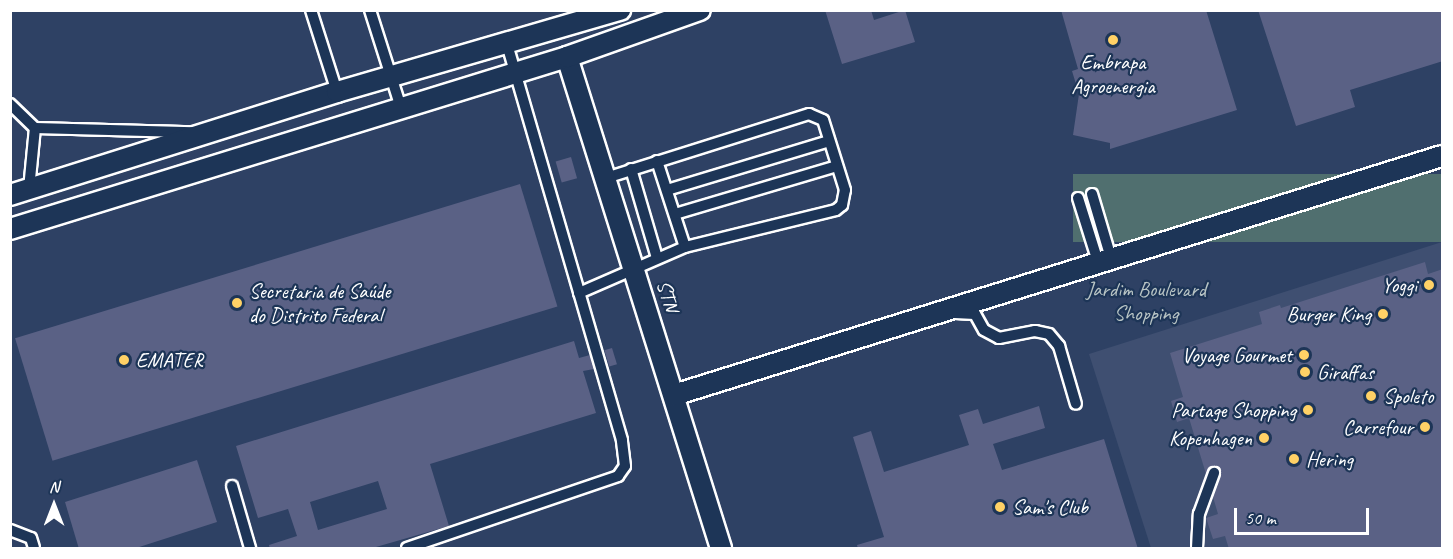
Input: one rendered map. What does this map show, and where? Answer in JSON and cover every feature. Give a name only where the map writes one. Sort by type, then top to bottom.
[{"type":"street","points":[[20,192],[337,92],[620,10]]},
{"type":"street","points":[[10,229],[567,57],[700,10]]},
{"type":"street","name":"STN","points":[[567,57],[721,549]]},
{"type":"street","points":[[674,395],[1443,156]]},
{"type":"lane","points":[[311,10],[337,92]]},
{"type":"lane","points":[[370,10],[402,108]]},
{"type":"lane","points":[[407,549],[618,476],[625,466],[622,440],[507,43]]},
{"type":"lane","points":[[10,104],[35,128],[208,132]]},
{"type":"lane","points":[[579,293],[686,247],[836,210],[842,205],[845,190],[823,120],[809,114],[606,178]]},
{"type":"lane","points":[[20,192],[35,128]]},
{"type":"lane","points":[[667,190],[829,141]]},
{"type":"lane","points":[[657,161],[686,247]]},
{"type":"lane","points":[[675,214],[837,166]]},
{"type":"lane","points":[[631,169],[657,258]]},
{"type":"lane","points":[[1092,194],[1104,260]]},
{"type":"lane","points":[[1078,198],[1104,260]]},
{"type":"lane","points":[[940,311],[975,314],[994,303],[1005,291]]},
{"type":"lane","points":[[975,314],[984,330],[999,338],[1035,331],[1049,334],[1059,346],[1076,404]]},
{"type":"lane","points":[[1197,549],[1199,514],[1214,472]]},
{"type":"lane","points":[[232,486],[250,549]]},
{"type":"lane","points":[[10,530],[31,538],[34,549]]},
{"type":"shaded area","name":"Partage Shopping","points":[[1442,242],[1442,548],[1151,548],[1089,354]]},
{"type":"green space","points":[[1073,174],[1442,174],[1442,242],[1073,242]]},
{"type":"building","points":[[825,10],[871,10],[874,20],[905,10],[915,42],[842,64]]},
{"type":"building","points":[[1061,10],[1206,10],[1237,110],[1110,149],[1110,143],[1073,135],[1079,94],[1072,71],[1078,69]]},
{"type":"building","points":[[1258,10],[1443,10],[1443,61],[1350,90],[1355,107],[1296,126]]},
{"type":"building","points":[[571,157],[577,178],[562,183],[556,161]]},
{"type":"building","name":"Secretaria de Saúde do Distrito Federal","points":[[520,184],[557,306],[52,461],[15,338]]},
{"type":"building","name":"Partage Shopping","points":[[1425,262],[1428,274],[1443,269],[1443,549],[1229,549],[1225,536],[1213,539],[1206,518],[1218,514],[1213,497],[1221,471],[1213,466],[1206,474],[1189,418],[1177,422],[1171,401],[1183,397],[1170,353],[1262,324],[1259,312],[1280,305],[1281,308]]},
{"type":"building","points":[[574,341],[579,358],[590,355],[594,369],[583,371],[596,413],[430,464],[449,526],[369,549],[270,549],[269,545],[297,536],[288,509],[258,518],[236,446]],"holes":[[[378,481],[387,509],[318,530],[310,502]]]},
{"type":"building","points":[[612,348],[617,364],[609,367],[604,350]]},
{"type":"building","name":"Sam's Club","points":[[1039,406],[1045,428],[993,444],[1002,470],[1104,439],[1138,549],[858,549],[857,545],[884,537],[853,437],[871,431],[884,472],[969,445],[959,415],[978,409],[983,424]]},
{"type":"building","points":[[197,460],[217,522],[133,549],[79,549],[65,502]]},
{"type":"place","name":"Embrapa Agroenergia","points":[[1113,40]]},
{"type":"place","name":"Yoggi","points":[[1429,285]]},
{"type":"place","name":"Secretaria de Saúde do Distrito Federal","points":[[237,303]]},
{"type":"place","name":"Burger King","points":[[1383,314]]},
{"type":"place","name":"Voyage Gourmet","points":[[1304,355]]},
{"type":"place","name":"EMATER","points":[[124,360]]},
{"type":"place","name":"Giraffas","points":[[1305,372]]},
{"type":"place","name":"Spoleto","points":[[1371,396]]},
{"type":"place","name":"Partage Shopping","points":[[1308,410]]},
{"type":"place","name":"Carrefour","points":[[1425,427]]},
{"type":"place","name":"Kopenhagen","points":[[1264,438]]},
{"type":"place","name":"Hering","points":[[1294,459]]},
{"type":"place","name":"Sam's Club","points":[[1000,507]]},
{"type":"park label","name":"Jardim Boulevard Shopping","points":[[1146,301]]}]
